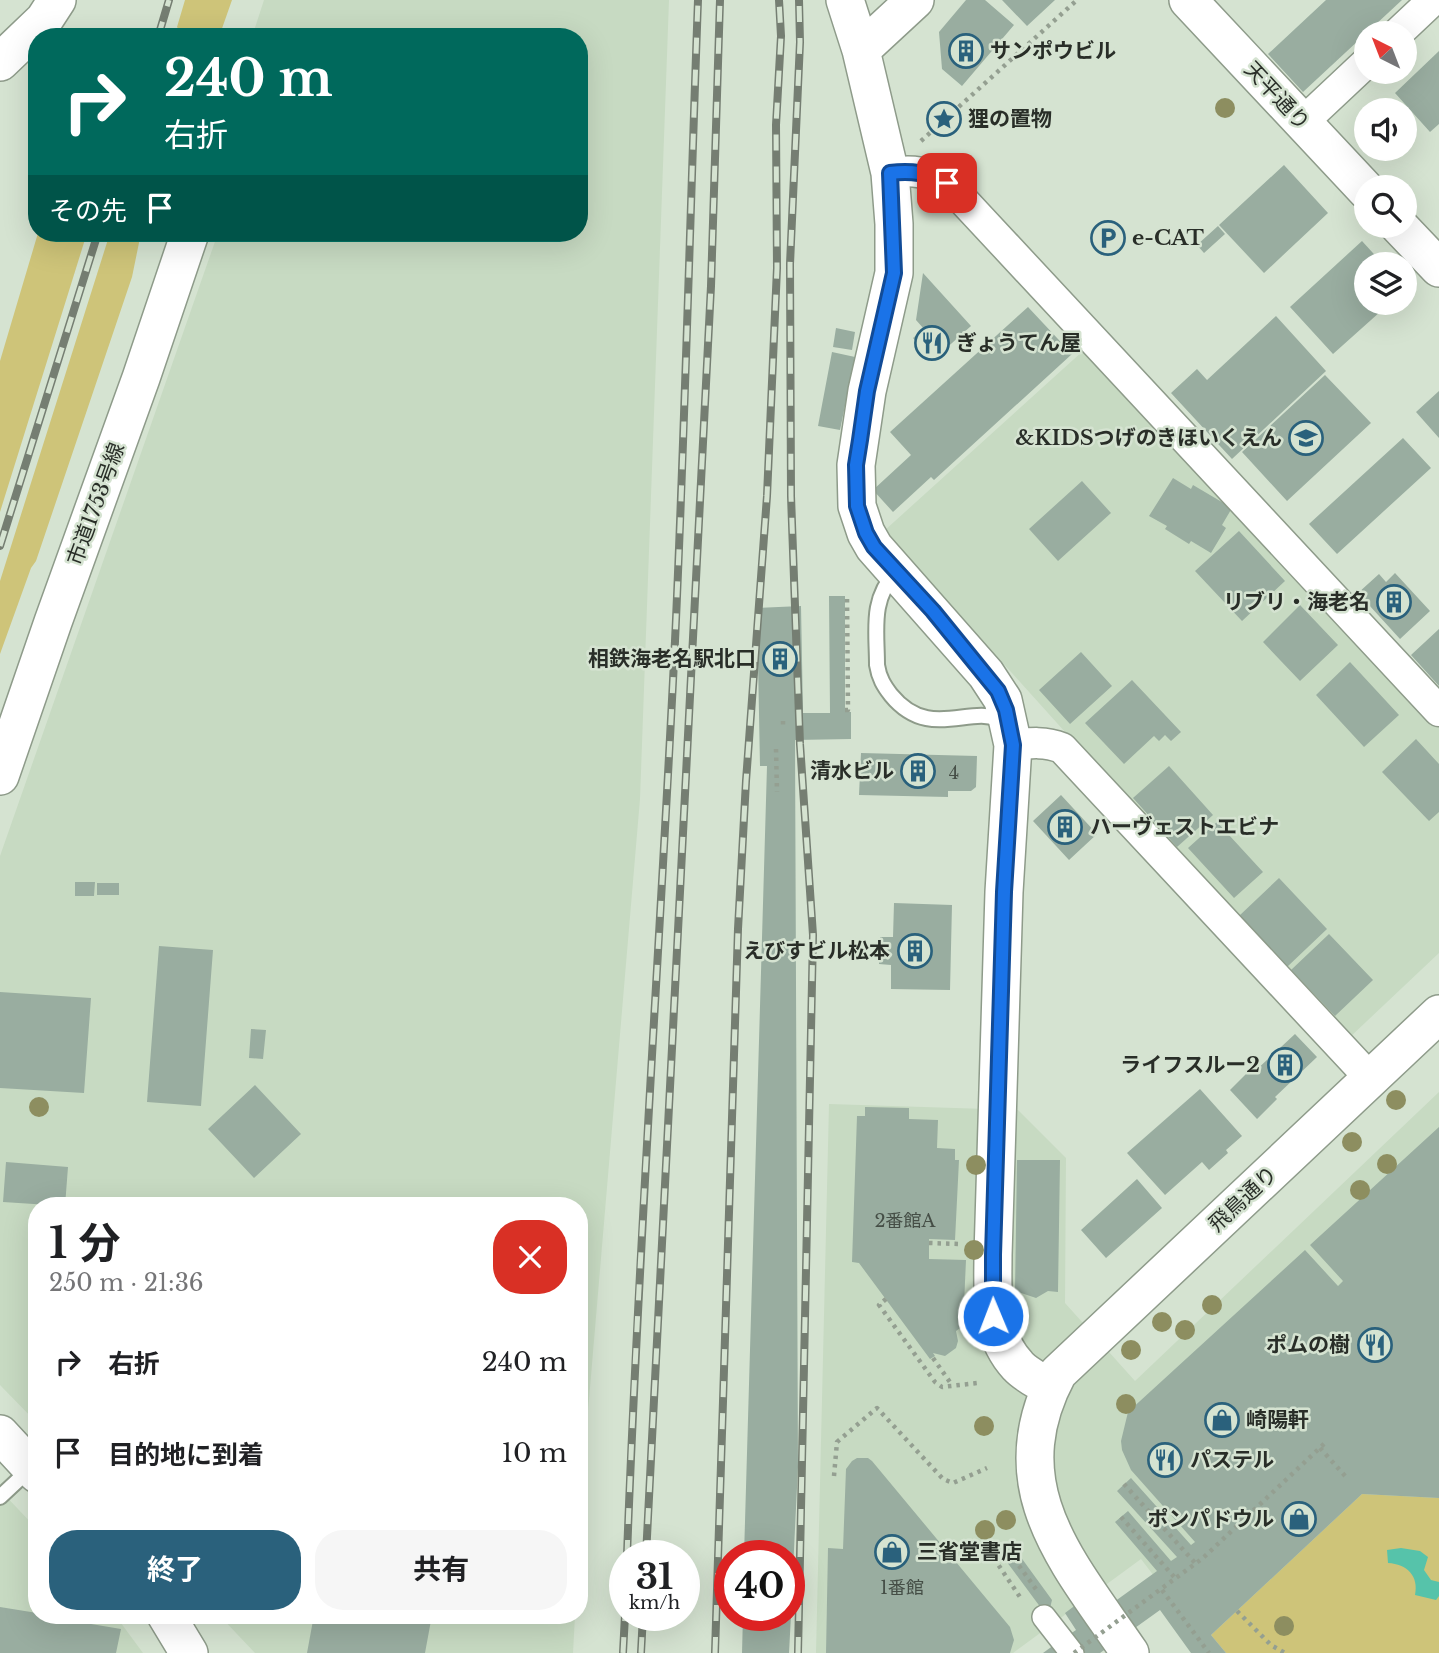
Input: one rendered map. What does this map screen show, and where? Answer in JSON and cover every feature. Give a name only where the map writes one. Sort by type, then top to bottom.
[{"type":"street","points":[[845,0],[862,50],[890,173],[894,273],[867,391],[856,465],[857,506],[874,547],[986,674],[1003,700],[1012,737],[1004,892],[993,1316],[1000,1340],[1019,1367],[1050,1388],[1037,1437],[1036,1473],[1042,1511],[1063,1555],[1130,1653]]},
{"type":"street","points":[[862,50],[915,0]]},
{"type":"street","name":"天平通り","points":[[1188,0],[1354,177]]},
{"type":"street","points":[[1411,21],[1433,0]]},
{"type":"street","points":[[33,28],[47,14]]},
{"type":"street","points":[[0,62],[28,33]]},
{"type":"street","points":[[1302,122],[1354,74]]},
{"type":"street","points":[[890,173],[924,172],[947,183],[1439,711]]},
{"type":"street","points":[[1410,238],[1439,268]]},
{"type":"street","name":"市道1753号線","points":[[0,776],[142,378],[187,242]]},
{"type":"street","points":[[1012,737],[1062,748],[1370,1078]]},
{"type":"street","name":"飛鳥通り","points":[[1050,1388],[1058,1374],[1439,1014]]},
{"type":"street","points":[[0,1434],[23,1472]]},
{"type":"street","points":[[1035,1611],[1073,1653]]},
{"type":"street","points":[[171,1624],[189,1653]]},
{"type":"lane","points":[[896,572],[882,590],[877,607],[877,665],[878,675],[885,688],[906,711],[921,718],[936,720],[991,716],[1001,720],[1012,737]]},
{"type":"lane","points":[[0,1497],[23,1472]]},
{"type":"path","points":[[917,144],[1077,0]]},
{"type":"path","points":[[846,710],[847,596]]},
{"type":"path","points":[[783,721],[783,728]]},
{"type":"path","points":[[776,749],[777,792]]},
{"type":"path","points":[[929,1243],[961,1244]]},
{"type":"path","points":[[886,1299],[879,1305],[935,1382],[942,1387],[977,1383]]},
{"type":"path","points":[[933,1358],[953,1386]]},
{"type":"path","points":[[834,1476],[837,1442],[877,1408],[943,1479],[953,1483],[987,1468]]},
{"type":"path","points":[[1073,1653],[1196,1564],[1325,1443]]},
{"type":"path","points":[[1320,1448],[1346,1477]]},
{"type":"path","points":[[1124,1485],[1196,1564]]},
{"type":"path","points":[[1121,1517],[1176,1580]]},
{"type":"path","points":[[995,1543],[991,1554],[1035,1611]]},
{"type":"path","points":[[1004,1545],[1040,1594]]},
{"type":"path","points":[[1162,1590],[1209,1653]]},
{"type":"path","points":[[1237,1611],[1271,1644],[1285,1653]]},
{"type":"shaded area","points":[[185,0],[232,0],[222,28],[177,27]]},
{"type":"shaded area","points":[[264,0],[669,0],[640,799],[588,1411],[588,1197],[28,1197],[28,1414],[0,1385],[0,856],[215,242],[588,242],[588,28],[255,28]]},
{"type":"shaded area","points":[[35,242],[84,242],[0,512],[0,361]]},
{"type":"shaded area","points":[[107,242],[139,242],[132,277],[36,561],[31,568],[0,654],[0,581]]},
{"type":"shaded area","points":[[1084,350],[1439,728],[1439,953],[1349,1038],[1075,743],[884,531]]},
{"type":"shaded area","points":[[1439,1092],[1439,1653],[1213,1653],[1141,1559],[1013,1653],[816,1653],[829,1104],[1018,1110],[1066,1158],[1065,1303],[1135,1381]]},
{"type":"shaded area","points":[[0,1490],[28,1520],[28,1624],[122,1624],[143,1653],[0,1653]]},
{"type":"shaded area","points":[[1362,1494],[1439,1498],[1439,1653],[1226,1653],[1211,1635]]},
{"type":"shaded area","points":[[228,1624],[575,1624],[573,1653],[255,1653]]},
{"type":"water","points":[[1401,1548],[1420,1551],[1428,1557],[1424,1570],[1431,1580],[1439,1582],[1439,1596],[1436,1600],[1415,1595],[1415,1582],[1410,1572],[1401,1566],[1388,1563],[1387,1550]]},
{"type":"building","name":"サンポウビル","points":[[966,0],[985,0],[1014,25],[962,86],[942,69],[939,32]]},
{"type":"building","points":[[1002,0],[1055,0],[1027,26]]},
{"type":"building","points":[[1326,0],[1402,0],[1379,21],[1354,21],[1354,45],[1303,92],[1268,54]]},
{"type":"building","points":[[1439,51],[1439,124],[1430,132],[1417,118],[1417,98],[1399,98],[1395,93],[1404,84],[1418,84],[1418,71]]},
{"type":"building","points":[[1284,165],[1328,213],[1264,273],[1219,225]]},
{"type":"building","points":[[1218,226],[1225,234],[1204,253],[1197,245]]},
{"type":"building","points":[[1362,241],[1372,252],[1354,252],[1354,315],[1377,315],[1333,354],[1290,307]]},
{"type":"building","points":[[923,273],[971,326],[933,360],[913,338],[924,329],[916,320]]},
{"type":"building","points":[[1028,307],[1072,354],[934,480],[931,477],[893,512],[873,490],[911,455],[890,432]]},
{"type":"building","points":[[1276,316],[1326,371],[1232,459],[1171,393],[1197,369],[1207,380]]},
{"type":"building","points":[[836,328],[855,332],[852,350],[833,347]]},
{"type":"building","points":[[832,352],[855,357],[840,430],[818,426]]},
{"type":"building","name":"&KIDSつげのきほいくえん","points":[[1325,375],[1371,423],[1287,501],[1242,452]]},
{"type":"building","points":[[1439,391],[1439,438],[1416,412]]},
{"type":"building","points":[[1403,438],[1431,468],[1337,554],[1309,524]]},
{"type":"building","points":[[1173,478],[1191,489],[1193,485],[1232,508],[1222,525],[1226,528],[1211,553],[1191,541],[1189,544],[1165,529],[1167,526],[1149,516]]},
{"type":"building","points":[[1082,481],[1111,513],[1058,561],[1029,529]]},
{"type":"building","points":[[1239,531],[1285,581],[1242,621],[1195,571]]},
{"type":"building","name":"リブリ・海老名","points":[[1395,573],[1430,611],[1400,639],[1358,593],[1379,574],[1386,582]]},
{"type":"building","points":[[829,596],[845,596],[845,712],[851,712],[851,739],[795,740],[798,1467],[794,1540],[744,1540],[767,766],[760,766],[757,608],[801,606],[803,713],[830,713]]},
{"type":"building","points":[[1300,605],[1338,645],[1300,681],[1263,642]]},
{"type":"building","points":[[1439,629],[1439,686],[1411,655]]},
{"type":"building","points":[[1081,652],[1112,686],[1070,724],[1039,690]]},
{"type":"building","points":[[1350,662],[1399,715],[1364,747],[1316,695]]},
{"type":"building","points":[[1132,680],[1181,732],[1171,741],[1165,735],[1159,741],[1154,736],[1124,764],[1085,723]]},
{"type":"building","points":[[1416,739],[1439,764],[1439,812],[1429,821],[1382,772]]},
{"type":"building","name":"清水ビル","points":[[861,753],[977,756],[976,787],[971,791],[948,791],[948,797],[859,795]]},
{"type":"building","points":[[1169,766],[1213,815],[1177,847],[1133,798]]},
{"type":"building","name":"ハーヴェストエビナ","points":[[1061,795],[1097,834],[1069,860],[1033,821]]},
{"type":"building","points":[[1217,822],[1263,872],[1234,898],[1188,848]]},
{"type":"building","points":[[1279,878],[1327,929],[1287,967],[1239,916]]},
{"type":"building","points":[[75,882],[95,882],[94,896],[75,896]]},
{"type":"building","points":[[97,883],[119,883],[119,895],[97,895]]},
{"type":"building","name":"えびすビル松本","points":[[894,903],[952,905],[950,990],[891,989],[891,965],[879,964],[880,937],[893,937]]},
{"type":"building","points":[[1329,934],[1373,980],[1335,1016],[1291,970]]},
{"type":"building","points":[[159,946],[213,950],[201,1106],[147,1102]]},
{"type":"building","points":[[0,992],[91,998],[84,1093],[0,1088]]},
{"type":"building","points":[[251,1029],[266,1030],[263,1059],[249,1058]]},
{"type":"building","name":"ライフスルー2","points":[[1295,1034],[1317,1057],[1275,1097],[1277,1099],[1257,1119],[1230,1090],[1250,1070],[1253,1073]]},
{"type":"building","points":[[255,1085],[301,1134],[254,1178],[208,1129]]},
{"type":"building","points":[[1200,1089],[1242,1136],[1209,1170],[1202,1162],[1165,1195],[1127,1153]]},
{"type":"building","points":[[865,1107],[909,1108],[909,1119],[938,1120],[937,1148],[955,1149],[955,1160],[959,1160],[955,1240],[929,1239],[929,1259],[966,1260],[963,1326],[956,1331],[956,1348],[945,1356],[933,1353],[935,1356],[930,1359],[859,1263],[852,1262],[857,1116],[865,1116]]},
{"type":"building","points":[[1439,1127],[1439,1498],[1362,1494],[1211,1635],[1226,1653],[1191,1653],[1160,1610],[1100,1653],[1043,1653],[1054,1645],[1041,1608],[998,1550],[1009,1541],[1052,1600],[1049,1612],[1067,1636],[1076,1630],[1065,1613],[1077,1604],[1089,1620],[1157,1571],[1115,1522],[1128,1511],[1171,1561],[1177,1557],[1117,1491],[1131,1478],[1191,1545],[1195,1542],[1131,1470],[1121,1441],[1128,1412],[1305,1250],[1338,1286],[1343,1281],[1310,1245]]},
{"type":"building","points":[[1017,1160],[1060,1160],[1058,1292],[1048,1291],[1036,1298],[1015,1291]]},
{"type":"building","points":[[6,1162],[68,1167],[66,1197],[28,1197],[28,1204],[3,1202]]},
{"type":"building","points":[[1137,1179],[1162,1208],[1106,1258],[1081,1230]]},
{"type":"building","points":[[857,1458],[868,1458],[872,1461],[1010,1627],[1014,1640],[1010,1653],[826,1653],[828,1548],[843,1549],[846,1469]]},
{"type":"building","points":[[0,1607],[28,1612],[28,1624],[91,1624],[121,1629],[116,1653],[0,1653]]},
{"type":"building","points":[[312,1624],[430,1624],[425,1653],[307,1653]]},
{"type":"building","points":[[743,1631],[790,1631],[789,1653],[742,1653]]},
{"type":"railway","points":[[161,28],[169,0]]},
{"type":"railway","points":[[628,1540],[675,641],[698,0]]},
{"type":"railway","points":[[647,1540],[711,286],[720,0]]},
{"type":"railway","points":[[715,1653],[738,929],[767,496],[777,268],[776,125],[781,36],[779,0]]},
{"type":"railway","points":[[798,1653],[813,935],[800,744],[791,496],[790,264],[800,42],[799,0]]},
{"type":"railway","points":[[0,546],[95,242]]},
{"type":"railway","points":[[623,1653],[624,1631]]},
{"type":"railway","points":[[641,1653],[642,1631]]},
{"type":"place","name":"サンポウビル","points":[[966,51]]},
{"type":"place","name":"狸の置物","points":[[944,119]]},
{"type":"place","name":"e-CAT","points":[[1108,238]]},
{"type":"place","name":"ぎょうてん屋","points":[[932,343]]},
{"type":"place","name":"&KIDSつげのきほいくえん","points":[[1306,438]]},
{"type":"place","name":"リブリ・海老名","points":[[1394,602]]},
{"type":"place","name":"相鉄海老名駅北口","points":[[780,659]]},
{"type":"place","name":"清水ビル","points":[[918,771]]},
{"type":"place","name":"ハーヴェストエビナ","points":[[1065,827]]},
{"type":"place","name":"えびすビル松本","points":[[915,951]]},
{"type":"place","name":"ライフスルー2","points":[[1285,1065]]},
{"type":"place","name":"ポムの樹","points":[[1375,1345]]},
{"type":"place","name":"崎陽軒","points":[[1222,1420]]},
{"type":"place","name":"パステル","points":[[1165,1460]]},
{"type":"place","name":"ポンパドウル","points":[[1299,1519]]},
{"type":"place","name":"三省堂書店","points":[[892,1552]]},
{"type":"route","points":[[947,183],[924,172],[890,173],[894,273],[867,391],[855,485],[857,506],[874,547],[986,674],[1003,700],[1011,729],[1013,745],[1004,892],[993,1316]]}]
